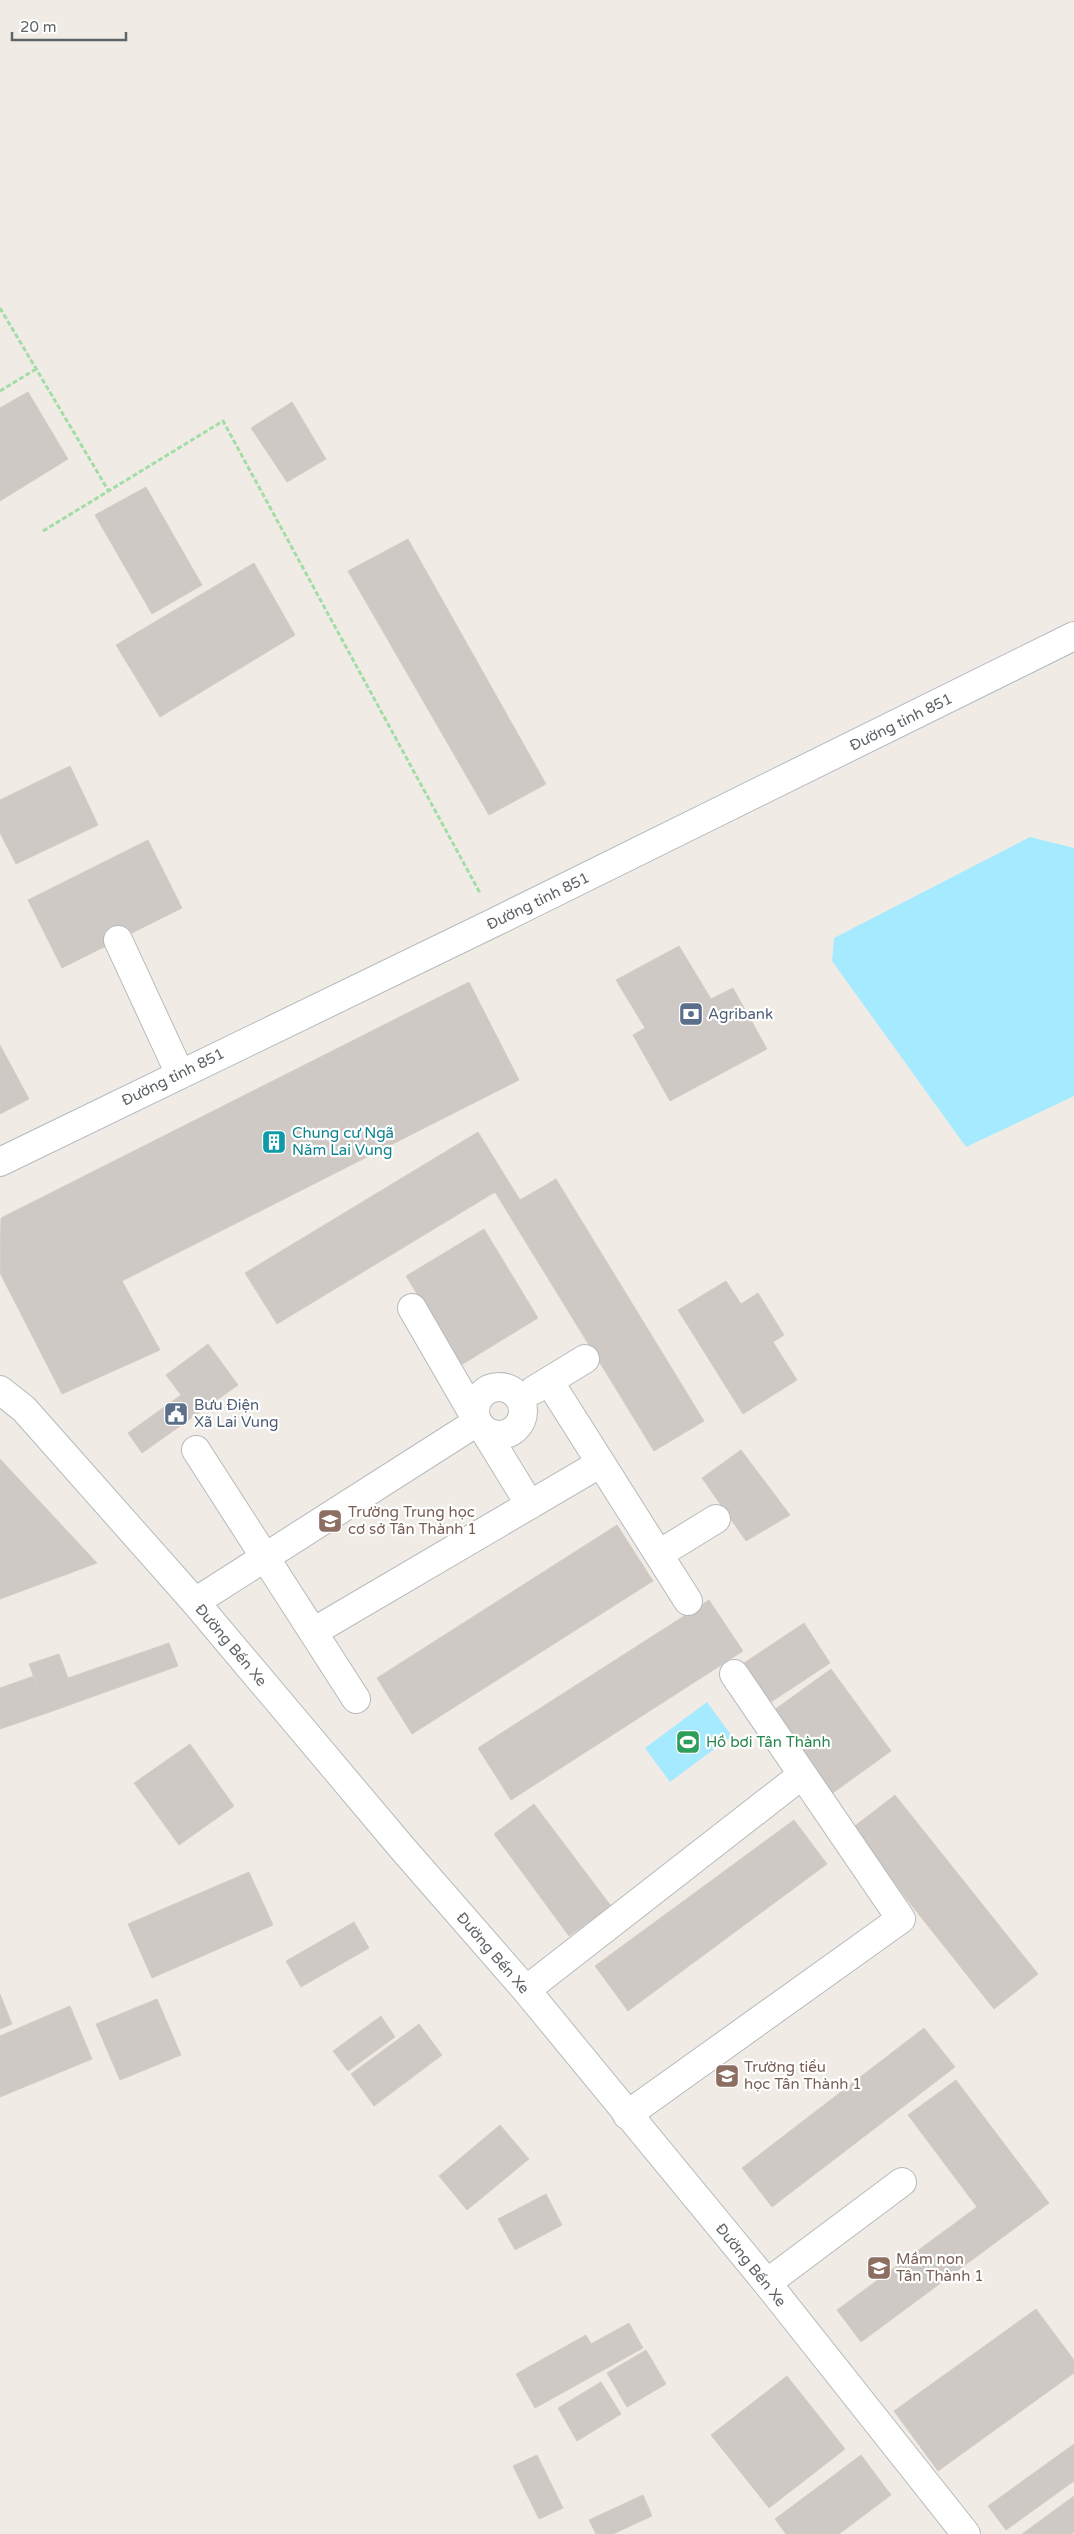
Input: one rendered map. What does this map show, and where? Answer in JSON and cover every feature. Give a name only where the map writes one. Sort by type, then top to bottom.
[{"type":"street","name":"Đường tỉnh 851","points":[[0,1162],[495,922],[1074,636]]},
{"type":"street","points":[[118,940],[180,1074]]},
{"type":"street","points":[[412,1308],[479,1423],[530,1505]]},
{"type":"street","points":[[520,1399],[585,1359]]},
{"type":"street","points":[[549,1381],[688,1601]]},
{"type":"street","points":[[502,1386],[509,1389],[520,1399],[523,1412],[521,1419],[512,1431],[498,1435],[479,1423],[475,1404],[483,1392],[502,1386]]},
{"type":"street","name":"Đường Bến Xe","points":[[0,1390],[24,1408],[195,1602],[403,1849],[526,1990],[767,2283],[966,2534]]},
{"type":"street","points":[[195,1602],[479,1423]]},
{"type":"street","points":[[196,1450],[356,1698]]},
{"type":"street","points":[[313,1632],[601,1463]]},
{"type":"street","points":[[659,1554],[716,1519]]},
{"type":"street","points":[[627,2114],[901,1919],[734,1674]]},
{"type":"street","points":[[526,1990],[802,1775]]},
{"type":"street","points":[[767,2283],[902,2182]]},
{"type":"path","points":[[0,308],[108,490]]},
{"type":"path","points":[[0,392],[36,369]]},
{"type":"path","points":[[43,531],[223,421],[495,922]]},
{"type":"water","points":[[1030,837],[1074,848],[1074,1096],[966,1147],[832,961],[834,938]]},
{"type":"water","name":"Hồ bơi Tân Thành","points":[[707,1702],[732,1736],[670,1782],[645,1748]]},
{"type":"building","points":[[28,392],[68,459],[0,501],[0,408]]},
{"type":"building","points":[[292,402],[326,459],[287,482],[251,428]]},
{"type":"building","points":[[146,487],[202,585],[152,614],[95,515]]},
{"type":"building","points":[[408,539],[546,784],[489,815],[348,571]]},
{"type":"building","points":[[254,563],[295,635],[160,717],[116,645]]},
{"type":"building","points":[[70,766],[98,825],[16,864],[0,833],[0,800]]},
{"type":"building","points":[[148,840],[182,908],[62,968],[28,900]]},
{"type":"building","name":"Agribank","points":[[679,946],[711,999],[733,988],[767,1049],[670,1101],[633,1035],[645,1028],[616,980]]},
{"type":"building","name":"Chung cư Ngã Năm Lai Vung","points":[[469,982],[519,1080],[122,1281],[160,1350],[62,1394],[0,1273],[1,1218]]},
{"type":"building","points":[[0,1045],[29,1099],[0,1114]]},
{"type":"building","points":[[478,1132],[520,1200],[556,1179],[704,1421],[654,1451],[495,1192],[277,1324],[245,1273]]},
{"type":"building","points":[[484,1229],[538,1318],[461,1365],[406,1276]]},
{"type":"building","points":[[726,1281],[741,1304],[758,1293],[784,1335],[773,1342],[797,1380],[743,1414],[678,1310]]},
{"type":"building","name":"Bưu Điện Xã Lai Vung","points":[[208,1344],[238,1385],[142,1453],[128,1433],[181,1395],[166,1375]]},
{"type":"building","points":[[741,1450],[790,1515],[746,1541],[702,1478]]},
{"type":"building","points":[[0,1459],[97,1563],[0,1599]]},
{"type":"building","points":[[617,1525],[653,1581],[412,1734],[377,1678]]},
{"type":"building","points":[[709,1600],[743,1651],[511,1800],[478,1748]]},
{"type":"building","points":[[804,1623],[830,1663],[768,1704],[741,1665]]},
{"type":"building","points":[[169,1643],[178,1666],[47,1713],[29,1664],[59,1654],[68,1678]]},
{"type":"building","points":[[831,1669],[891,1751],[830,1795],[770,1713]]},
{"type":"building","points":[[34,1676],[47,1713],[0,1729],[0,1688]]},
{"type":"building","points":[[190,1744],[234,1806],[179,1845],[134,1783]]},
{"type":"building","points":[[895,1795],[1038,1974],[994,2009],[851,1829]]},
{"type":"building","points":[[534,1804],[611,1906],[569,1936],[494,1834]]},
{"type":"building","points":[[794,1820],[827,1864],[628,2011],[595,1966]]},
{"type":"building","points":[[249,1872],[273,1925],[152,1978],[128,1924]]},
{"type":"building","points":[[354,1922],[369,1948],[301,1987],[286,1961]]},
{"type":"building","points":[[0,1994],[12,2024],[0,2029]]},
{"type":"building","points":[[157,1999],[181,2055],[120,2080],[96,2024]]},
{"type":"building","points":[[70,2006],[92,2059],[0,2097],[0,2036]]},
{"type":"building","points":[[381,2016],[395,2037],[348,2071],[333,2051]]},
{"type":"building","points":[[419,2024],[442,2055],[374,2106],[351,2074]]},
{"type":"building","points":[[924,2028],[955,2067],[772,2207],[742,2168]]},
{"type":"building","points":[[956,2080],[1049,2203],[861,2342],[837,2310],[977,2207],[908,2115]]},
{"type":"building","points":[[500,2125],[529,2159],[467,2210],[439,2176]]},
{"type":"building","points":[[546,2194],[562,2225],[515,2250],[498,2219]]},
{"type":"building","points":[[1036,2309],[1074,2360],[1074,2373],[938,2471],[894,2411]]},
{"type":"building","points":[[629,2323],[643,2348],[535,2408],[516,2374],[586,2335],[591,2344]]},
{"type":"building","points":[[646,2350],[666,2384],[627,2407],[607,2373]]},
{"type":"building","points":[[787,2376],[845,2449],[769,2508],[711,2435]]},
{"type":"building","points":[[601,2382],[621,2414],[577,2441],[558,2408]]},
{"type":"building","points":[[1074,2444],[1074,2481],[1006,2530],[988,2506]]},
{"type":"building","points":[[537,2455],[563,2508],[539,2519],[513,2466]]},
{"type":"building","points":[[861,2455],[891,2495],[839,2534],[786,2534],[775,2519]]},
{"type":"building","points":[[643,2495],[652,2516],[613,2534],[596,2534],[589,2520]]},
{"type":"building","points":[[1074,2496],[1074,2532],[1071,2534],[1022,2534]]},
{"type":"place","name":"Agribank","points":[[691,1014]]},
{"type":"place","name":"Chung cư Ngã Năm Lai Vung","points":[[274,1142]]},
{"type":"place","name":"Bưu Điện Xã Lai Vung","points":[[176,1414]]},
{"type":"place","name":"Trường Trung học cơ sở Tân Thành 1","points":[[330,1521]]},
{"type":"place","name":"Hồ bơi Tân Thành","points":[[688,1742]]},
{"type":"place","name":"Trường tiểu học Tân Thành 1","points":[[727,2076]]},
{"type":"place","name":"Mầm non Tân Thành 1","points":[[879,2268]]}]
